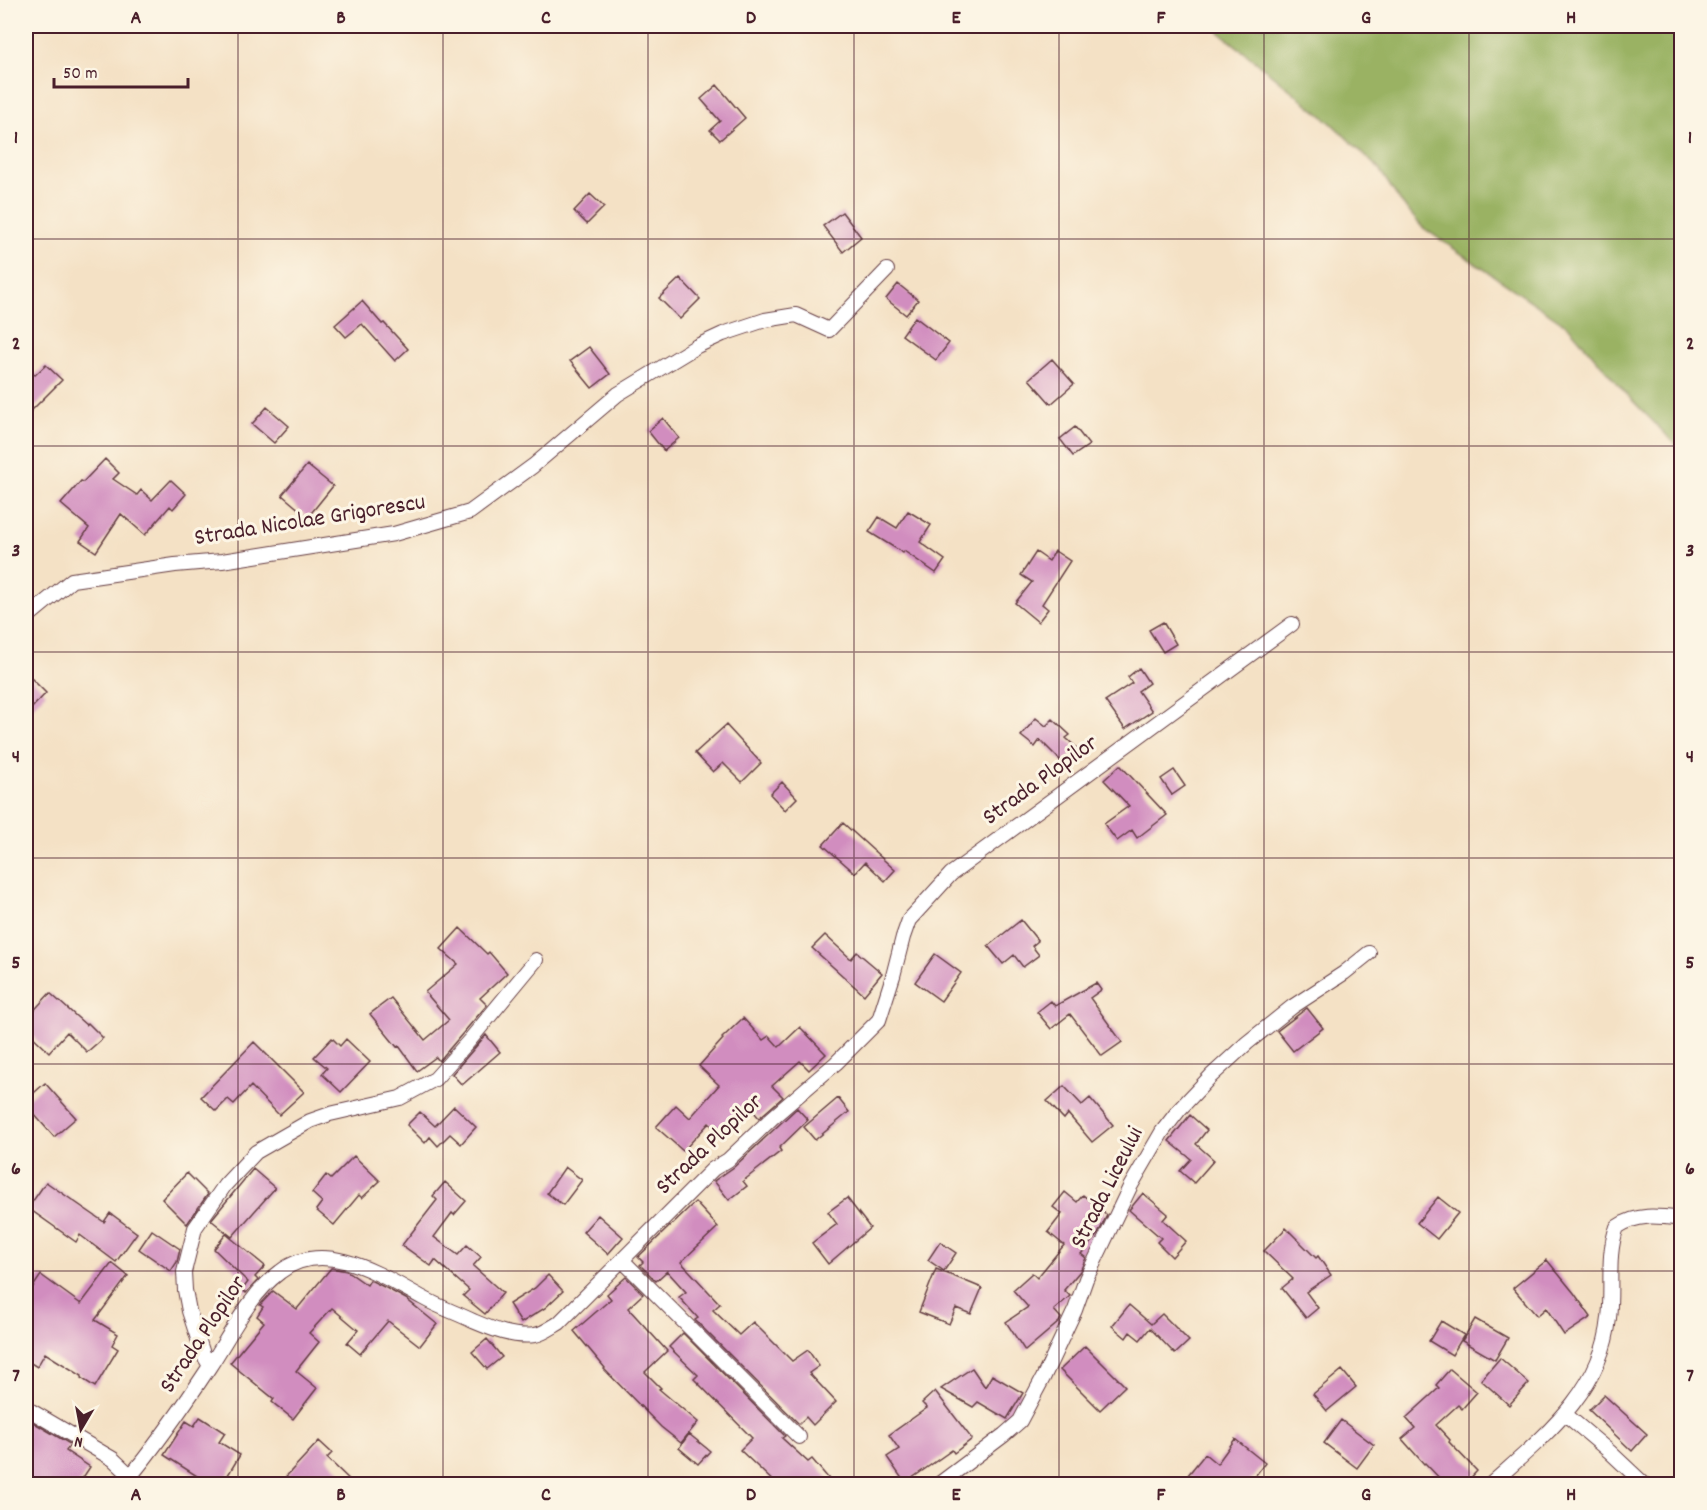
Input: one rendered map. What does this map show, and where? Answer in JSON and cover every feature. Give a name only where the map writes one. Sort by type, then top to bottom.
[{"type":"street","name":"Strada Nicolae Grigorescu","points":[[26,618],[72,580],[175,565],[222,561],[394,534],[470,512],[533,466],[618,394],[661,367],[723,334],[765,320],[796,315],[829,330],[887,270]]},
{"type":"street","name":"Strada Plopilor","points":[[128,1480],[151,1452],[247,1307],[265,1284],[292,1263],[308,1258],[328,1258],[351,1263],[481,1324],[503,1332],[522,1336],[537,1335],[559,1323],[713,1169],[728,1160],[772,1118],[836,1063],[879,1020],[909,920],[951,874],[1292,624]]},
{"type":"street","name":"Strada Liceului","points":[[939,1485],[1020,1421],[1075,1310],[1086,1279],[1130,1187],[1162,1132],[1179,1110],[1247,1042],[1369,953]]},
{"type":"street","points":[[210,1366],[202,1354],[189,1311],[184,1272],[195,1228],[225,1185],[256,1152],[301,1126],[330,1114],[400,1098],[435,1079],[470,1041],[536,960]]},
{"type":"street","points":[[1491,1485],[1565,1414],[1590,1379],[1599,1360],[1609,1318],[1611,1254],[1617,1227],[1625,1221],[1641,1216],[1682,1219]]},
{"type":"street","points":[[622,1260],[799,1437]]},
{"type":"street","points":[[26,1408],[113,1459],[128,1480]]},
{"type":"street","points":[[1565,1414],[1610,1452],[1644,1485]]},
{"type":"green space","points":[[1212,26],[1681,26],[1681,450],[1628,396],[1569,327],[1422,227],[1400,201],[1379,169],[1331,123]]},
{"type":"building","points":[[717,85],[745,118],[720,140],[710,130],[720,121],[701,99]]},
{"type":"building","points":[[590,194],[604,207],[587,224],[574,211]]},
{"type":"building","points":[[842,212],[861,237],[843,252],[823,226]]},
{"type":"building","points":[[680,278],[700,299],[680,319],[659,298]]},
{"type":"building","points":[[898,284],[918,300],[906,315],[886,299]]},
{"type":"building","points":[[362,301],[408,349],[395,361],[362,324],[346,337],[335,325]]},
{"type":"building","points":[[915,317],[949,343],[936,360],[902,335]]},
{"type":"building","points":[[589,347],[610,374],[592,388],[570,361]]},
{"type":"building","points":[[1052,359],[1074,384],[1051,404],[1029,379]]},
{"type":"building","points":[[46,365],[62,380],[26,416],[26,366],[35,375]]},
{"type":"building","points":[[267,407],[289,426],[274,443],[252,424]]},
{"type":"building","points":[[663,418],[679,438],[664,451],[648,431]]},
{"type":"building","points":[[1075,427],[1089,445],[1073,456],[1060,439]]},
{"type":"building","points":[[105,459],[119,473],[113,479],[137,495],[141,490],[152,500],[171,480],[186,494],[173,509],[170,506],[145,535],[121,514],[96,552],[80,541],[89,528],[61,504]]},
{"type":"building","points":[[307,465],[333,486],[308,517],[282,495]]},
{"type":"building","points":[[908,511],[931,525],[920,542],[945,560],[936,573],[904,551],[903,553],[869,532],[879,517],[897,528]]},
{"type":"building","points":[[1055,551],[1070,561],[1042,604],[1048,609],[1038,622],[1015,603],[1032,582],[1021,575],[1036,552],[1049,561]]},
{"type":"building","points":[[1163,622],[1176,644],[1163,652],[1149,630]]},
{"type":"building","points":[[1139,668],[1149,683],[1138,691],[1152,711],[1125,729],[1105,701],[1132,683],[1128,677]]},
{"type":"building","points":[[26,673],[46,693],[26,714]]},
{"type":"building","points":[[1036,718],[1046,726],[1053,719],[1070,735],[1066,738],[1078,749],[1063,763],[1040,740],[1035,747],[1021,736]]},
{"type":"building","points":[[726,725],[761,763],[742,782],[723,763],[713,772],[695,753]]},
{"type":"building","points":[[1120,765],[1167,815],[1137,838],[1132,830],[1117,841],[1104,824],[1129,806],[1104,780]]},
{"type":"building","points":[[1174,770],[1185,786],[1172,795],[1161,779]]},
{"type":"building","points":[[782,782],[797,798],[785,810],[770,794]]},
{"type":"building","points":[[843,823],[895,870],[885,881],[865,862],[855,873],[823,845]]},
{"type":"building","points":[[1021,920],[1038,941],[1032,946],[1039,955],[1023,967],[1014,955],[1003,964],[988,946]]},
{"type":"building","points":[[460,928],[487,954],[489,952],[507,973],[480,998],[487,1005],[439,1061],[436,1057],[417,1071],[399,1046],[397,1047],[370,1014],[391,998],[425,1040],[449,1020],[425,992],[458,964],[441,949]]},
{"type":"building","points":[[825,935],[851,959],[857,952],[882,973],[864,995],[812,948]]},
{"type":"building","points":[[935,954],[961,973],[941,1001],[915,982]]},
{"type":"building","points":[[1096,983],[1101,990],[1090,998],[1122,1042],[1102,1056],[1070,1014],[1051,1029],[1037,1012],[1051,1001],[1055,1006]]},
{"type":"building","points":[[50,993],[103,1038],[87,1052],[67,1032],[49,1052],[26,1030],[26,1019]]},
{"type":"building","points":[[1307,1008],[1323,1028],[1293,1051],[1277,1031]]},
{"type":"building","points":[[743,1018],[763,1040],[769,1036],[779,1047],[800,1027],[826,1054],[809,1070],[800,1061],[772,1086],[783,1097],[759,1118],[749,1106],[723,1136],[709,1123],[683,1151],[656,1127],[676,1105],[690,1118],[719,1085],[699,1066],[722,1038]]},
{"type":"building","points":[[486,1035],[500,1052],[462,1085],[452,1074]]},
{"type":"building","points":[[332,1038],[340,1046],[346,1039],[370,1062],[341,1092],[322,1074],[327,1068],[314,1057]]},
{"type":"building","points":[[254,1042],[304,1092],[279,1115],[251,1086],[234,1104],[228,1099],[216,1111],[201,1097]]},
{"type":"building","points":[[45,1083],[76,1118],[54,1137],[26,1105],[26,1100]]},
{"type":"building","points":[[1064,1086],[1082,1105],[1090,1098],[1113,1125],[1092,1142],[1068,1114],[1064,1119],[1047,1101]]},
{"type":"building","points":[[838,1098],[849,1112],[815,1140],[804,1127]]},
{"type":"building","points":[[454,1106],[476,1127],[461,1144],[450,1134],[438,1146],[430,1137],[425,1143],[407,1125],[420,1112],[435,1126]]},
{"type":"building","points":[[797,1108],[808,1120],[779,1148],[781,1151],[743,1181],[747,1186],[729,1200],[714,1181],[734,1167]]},
{"type":"building","points":[[1190,1115],[1207,1130],[1196,1144],[1214,1160],[1194,1183],[1180,1171],[1191,1159],[1169,1141]]},
{"type":"building","points":[[354,1156],[380,1181],[362,1198],[359,1195],[334,1225],[316,1210],[322,1202],[312,1193],[326,1175],[331,1179]]},
{"type":"building","points":[[565,1167],[582,1180],[563,1205],[547,1193]]},
{"type":"building","points":[[253,1169],[275,1188],[232,1237],[211,1220]]},
{"type":"building","points":[[187,1173],[208,1194],[187,1224],[162,1199]]},
{"type":"building","points":[[46,1182],[104,1222],[110,1213],[137,1233],[116,1262],[80,1235],[76,1242],[28,1208]]},
{"type":"building","points":[[445,1182],[466,1201],[454,1215],[452,1213],[434,1237],[458,1255],[467,1245],[481,1257],[473,1266],[503,1293],[485,1314],[463,1296],[469,1290],[435,1260],[431,1266],[402,1245],[437,1200],[433,1196]]},
{"type":"building","points":[[1065,1192],[1077,1202],[1083,1195],[1107,1215],[1098,1234],[1081,1254],[1086,1258],[1080,1271],[1064,1290],[1070,1296],[1054,1310],[1061,1318],[1059,1322],[1025,1351],[1006,1322],[1028,1307],[1013,1290],[1032,1273],[1037,1278],[1064,1245],[1048,1232],[1062,1214],[1053,1207]]},
{"type":"building","points":[[1143,1193],[1168,1214],[1163,1220],[1186,1241],[1172,1257],[1157,1242],[1161,1238],[1129,1210]]},
{"type":"building","points":[[1438,1197],[1458,1213],[1437,1239],[1417,1223]]},
{"type":"building","points":[[847,1198],[870,1228],[828,1264],[812,1243],[837,1224],[828,1212]]},
{"type":"building","points":[[695,1202],[718,1227],[681,1262],[720,1304],[713,1310],[739,1335],[753,1322],[792,1361],[808,1350],[819,1366],[809,1373],[836,1402],[813,1425],[806,1417],[799,1424],[695,1320],[698,1318],[679,1297],[686,1292],[667,1271],[656,1281],[640,1265],[643,1262],[638,1257]]},
{"type":"building","points":[[598,1215],[623,1237],[608,1254],[583,1232]]},
{"type":"building","points":[[1286,1228],[1316,1258],[1318,1256],[1331,1275],[1306,1292],[1318,1308],[1306,1318],[1282,1288],[1293,1279],[1264,1251]]},
{"type":"building","points":[[152,1230],[180,1249],[177,1262],[171,1271],[139,1249]]},
{"type":"building","points":[[226,1234],[265,1266],[255,1277],[258,1280],[246,1293],[242,1290],[248,1282],[214,1249]]},
{"type":"building","points":[[940,1242],[956,1253],[944,1271],[928,1260]]},
{"type":"building","points":[[1547,1260],[1591,1317],[1564,1335],[1546,1308],[1537,1316],[1513,1288]]},
{"type":"building","points":[[112,1263],[128,1276],[95,1320],[118,1334],[112,1345],[118,1349],[95,1387],[45,1353],[37,1367],[26,1360],[26,1282],[33,1287],[41,1275],[81,1304]]},
{"type":"building","points":[[331,1268],[347,1271],[367,1285],[370,1280],[386,1288],[406,1299],[437,1324],[420,1346],[388,1321],[360,1354],[347,1343],[358,1330],[332,1308],[309,1333],[319,1342],[296,1371],[317,1388],[293,1419],[272,1402],[274,1399],[230,1363],[264,1322],[257,1316],[263,1307],[260,1305],[273,1291],[297,1309]]},
{"type":"building","points":[[936,1269],[982,1288],[971,1314],[956,1308],[949,1324],[919,1312]]},
{"type":"building","points":[[548,1275],[563,1291],[545,1308],[521,1323],[509,1304],[535,1288]]},
{"type":"building","points":[[626,1277],[643,1294],[628,1308],[667,1351],[645,1372],[661,1388],[659,1389],[698,1422],[681,1443],[661,1427],[604,1369],[574,1331],[611,1299],[607,1294]]},
{"type":"building","points":[[1129,1305],[1151,1324],[1162,1314],[1189,1341],[1175,1354],[1150,1328],[1140,1340],[1130,1332],[1126,1338],[1112,1326]]},
{"type":"building","points":[[1475,1319],[1508,1338],[1495,1360],[1462,1341]]},
{"type":"building","points":[[1441,1321],[1464,1335],[1452,1355],[1429,1341]]},
{"type":"building","points":[[683,1333],[785,1436],[782,1438],[808,1462],[812,1459],[834,1485],[777,1485],[740,1450],[752,1438],[694,1379],[698,1375],[669,1347]]},
{"type":"building","points":[[487,1339],[502,1357],[487,1369],[472,1352]]},
{"type":"building","points":[[1085,1346],[1125,1386],[1100,1410],[1060,1370]]},
{"type":"building","points":[[1500,1358],[1529,1383],[1509,1405],[1481,1380]]},
{"type":"building","points":[[972,1368],[985,1387],[992,1375],[1023,1393],[1007,1419],[978,1402],[973,1407],[941,1389]]},
{"type":"building","points":[[1450,1369],[1477,1392],[1462,1409],[1458,1405],[1436,1425],[1477,1471],[1464,1485],[1446,1485],[1402,1439],[1415,1428],[1406,1418],[1439,1388],[1436,1385]]},
{"type":"building","points":[[1342,1370],[1356,1387],[1327,1411],[1313,1394]]},
{"type":"building","points":[[935,1391],[972,1439],[954,1453],[952,1450],[905,1483],[887,1457],[899,1449],[889,1435],[927,1408],[922,1403]]},
{"type":"building","points":[[1604,1395],[1647,1434],[1632,1451],[1589,1410]]},
{"type":"building","points":[[200,1417],[225,1433],[219,1442],[240,1455],[222,1485],[211,1485],[164,1455],[186,1421],[194,1426]]},
{"type":"building","points":[[26,1418],[70,1444],[66,1451],[90,1467],[78,1485],[26,1485]]},
{"type":"building","points":[[1341,1420],[1374,1445],[1357,1468],[1324,1443]]},
{"type":"building","points":[[689,1434],[710,1451],[698,1464],[679,1448]]},
{"type":"building","points":[[1235,1439],[1265,1463],[1248,1485],[1200,1485],[1188,1475],[1205,1454],[1217,1464]]},
{"type":"building","points":[[319,1441],[332,1453],[327,1458],[355,1485],[278,1485]]}]
